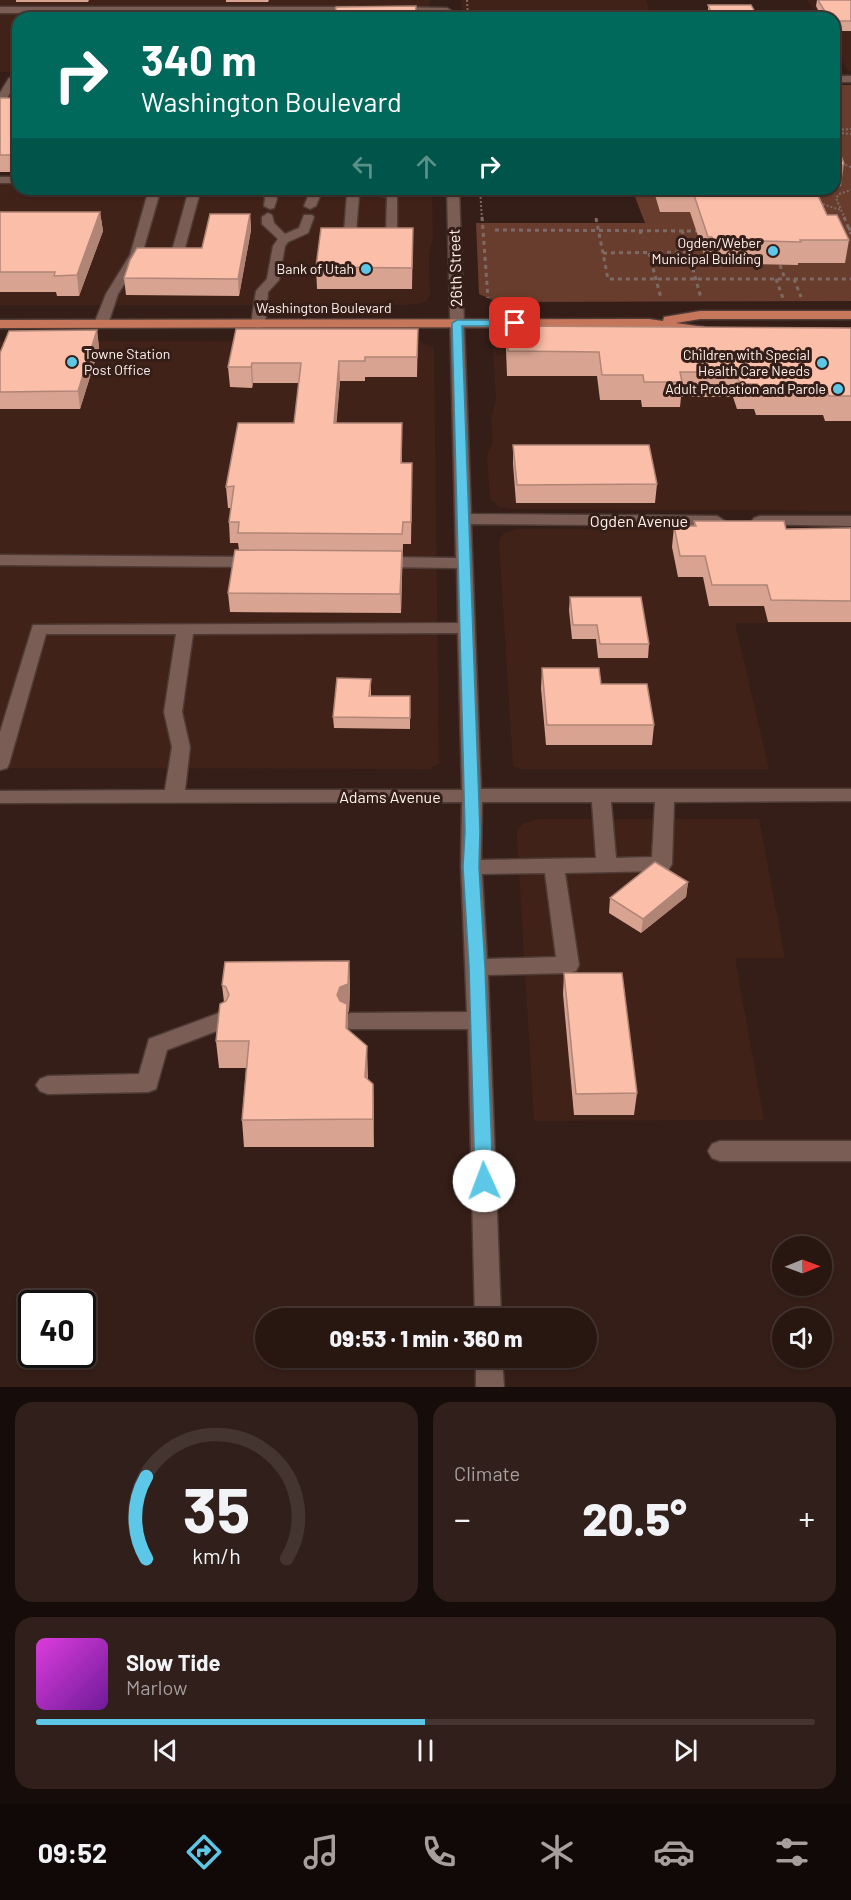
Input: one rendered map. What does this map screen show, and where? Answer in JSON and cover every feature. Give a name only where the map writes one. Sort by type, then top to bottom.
[{"type":"main road","name":"Washington Boulevard","points":[[649,323],[700,315],[851,315]]},
{"type":"main road","name":"Washington Boulevard","points":[[0,324],[649,323],[717,331]]},
{"type":"street","points":[[0,10],[365,10]]},
{"type":"street","points":[[385,10],[416,12]]},
{"type":"street","points":[[0,101],[12,84]]},
{"type":"street","points":[[101,324],[112,294],[136,255],[153,195]]},
{"type":"street","points":[[136,255],[177,255],[193,195]]},
{"type":"street","points":[[270,195],[268,224],[284,238]]},
{"type":"street","points":[[258,324],[262,291],[273,280],[279,246],[284,238],[304,230],[315,195]]},
{"type":"street","points":[[353,195],[350,232],[352,236],[388,236],[393,233],[392,195]]},
{"type":"street","name":"26th Street","points":[[453,195],[472,797],[471,867],[477,967],[488,1308]]},
{"type":"street","name":"Ogden Avenue","points":[[463,519],[851,521]]},
{"type":"street","points":[[0,560],[273,562]]},
{"type":"street","points":[[366,562],[464,563]]},
{"type":"street","points":[[0,764],[39,629],[466,628]]},
{"type":"street","points":[[174,797],[181,747],[173,712],[185,629]]},
{"type":"street","name":"Adams Avenue","points":[[0,797],[851,795]]},
{"type":"street","points":[[471,867],[662,864],[665,796]]},
{"type":"street","points":[[601,797],[606,865]]},
{"type":"street","points":[[477,967],[568,965],[554,866]]},
{"type":"street","points":[[351,1021],[479,1020]]},
{"type":"street","points":[[48,1085],[148,1083],[157,1045],[219,1021]]},
{"type":"street","points":[[720,1152],[851,1151]]},
{"type":"street","points":[[489,1368],[490,1387]]},
{"type":"path","points":[[480,195],[488,298]]},
{"type":"path","points":[[838,195],[836,198],[850,231],[838,230]]},
{"type":"path","points":[[810,200],[841,210]]},
{"type":"path","points":[[596,218],[608,279],[851,279]]},
{"type":"path","points":[[495,230],[704,231]]},
{"type":"path","points":[[640,230],[642,238]]},
{"type":"path","points":[[682,231],[701,298]]},
{"type":"path","points":[[603,253],[688,252]]},
{"type":"path","points":[[649,253],[661,298]]},
{"type":"path","points":[[780,265],[785,279]]},
{"type":"path","points":[[776,279],[783,298]]},
{"type":"path","points":[[794,279],[801,298]]},
{"type":"shaded area","points":[[0,0],[430,0],[429,12],[12,12],[12,72],[0,72]]},
{"type":"shaded area","points":[[461,0],[646,0],[650,12],[462,12]]},
{"type":"shaded area","points":[[807,0],[851,0],[851,71],[848,71],[840,57],[840,12],[814,12]]},
{"type":"shaded area","points":[[840,85],[851,85],[851,301],[497,302],[479,294],[476,223],[645,223],[634,195],[840,195]]},
{"type":"shaded area","points":[[0,185],[12,185],[12,195],[432,195],[433,236],[429,255],[430,296],[419,304],[0,305]]},
{"type":"shaded area","points":[[0,341],[420,342],[434,348],[439,763],[430,769],[0,768]]},
{"type":"shaded area","points":[[504,342],[851,342],[851,511],[514,509],[500,507],[490,499],[487,455],[493,442],[491,419],[496,399],[493,349]]},
{"type":"shaded area","points":[[517,529],[851,530],[851,623],[735,623],[769,769],[521,769],[513,766],[499,540],[504,533]]},
{"type":"shaded area","points":[[539,819],[759,819],[785,958],[735,958],[764,1120],[534,1121],[517,831],[522,824]]},
{"type":"building","points":[[818,0],[851,0],[851,21],[840,21],[840,12],[825,12]]},
{"type":"building","points":[[708,5],[751,5],[755,12],[711,12]]},
{"type":"building","points":[[416,6],[416,12],[336,12],[336,7]]},
{"type":"building","points":[[0,98],[12,98],[12,155],[0,155]]},
{"type":"building","points":[[840,153],[844,164],[840,166]]},
{"type":"building","points":[[694,195],[818,195],[827,215],[837,215],[849,240],[800,240],[801,242],[713,240],[712,237],[708,237]]},
{"type":"building","points":[[0,212],[100,212],[77,275],[54,276],[55,272],[0,272]]},
{"type":"building","points":[[210,214],[250,214],[238,279],[124,278],[137,248],[202,248]]},
{"type":"building","points":[[321,228],[413,228],[412,268],[316,267]]},
{"type":"building","points":[[506,326],[851,328],[851,396],[829,396],[827,390],[759,390],[757,384],[740,384],[736,372],[680,372],[682,382],[644,382],[643,375],[602,375],[599,352],[508,351]]},
{"type":"building","points":[[236,329],[418,329],[417,357],[365,357],[365,361],[339,361],[334,423],[402,423],[401,463],[412,463],[411,522],[403,522],[402,534],[238,533],[239,522],[229,522],[234,486],[226,487],[238,423],[294,423],[301,363],[252,363],[251,367],[228,367]]},
{"type":"building","points":[[97,330],[78,391],[0,392],[0,353],[9,331]]},
{"type":"building","points":[[513,445],[649,445],[657,484],[517,485]]},
{"type":"building","points":[[694,521],[784,521],[786,529],[851,528],[851,601],[771,600],[767,585],[712,585],[705,556],[680,556],[674,526],[696,526]]},
{"type":"building","points":[[235,550],[402,551],[400,594],[228,593]]},
{"type":"building","points":[[570,597],[641,597],[649,644],[600,644],[597,625],[573,625]]},
{"type":"building","points":[[542,668],[599,668],[601,684],[647,684],[654,725],[547,725]]},
{"type":"building","points":[[337,678],[371,679],[369,696],[410,696],[410,718],[333,717]]},
{"type":"building","points":[[655,862],[688,882],[643,919],[610,898]]},
{"type":"building","points":[[349,961],[348,984],[340,987],[337,995],[340,1001],[347,1004],[346,1028],[367,1046],[365,1077],[373,1084],[373,1119],[242,1120],[249,1041],[216,1041],[220,1004],[226,1001],[229,995],[226,987],[222,985],[225,962]]},
{"type":"building","points":[[564,973],[622,973],[637,1093],[576,1094]]},
{"type":"place","name":"Ogden/Weber Municipal Building","points":[[773,251]]},
{"type":"place","name":"Bank of Utah","points":[[366,269]]},
{"type":"place","name":"Towne Station Post Office","points":[[72,362]]},
{"type":"place","name":"Children with Special Health Care Needs","points":[[822,363]]},
{"type":"place","name":"Adult Probation and Parole","points":[[838,389]]},
{"type":"route","points":[[484,1181],[477,967],[471,867],[473,831],[457,323],[515,323]]}]
